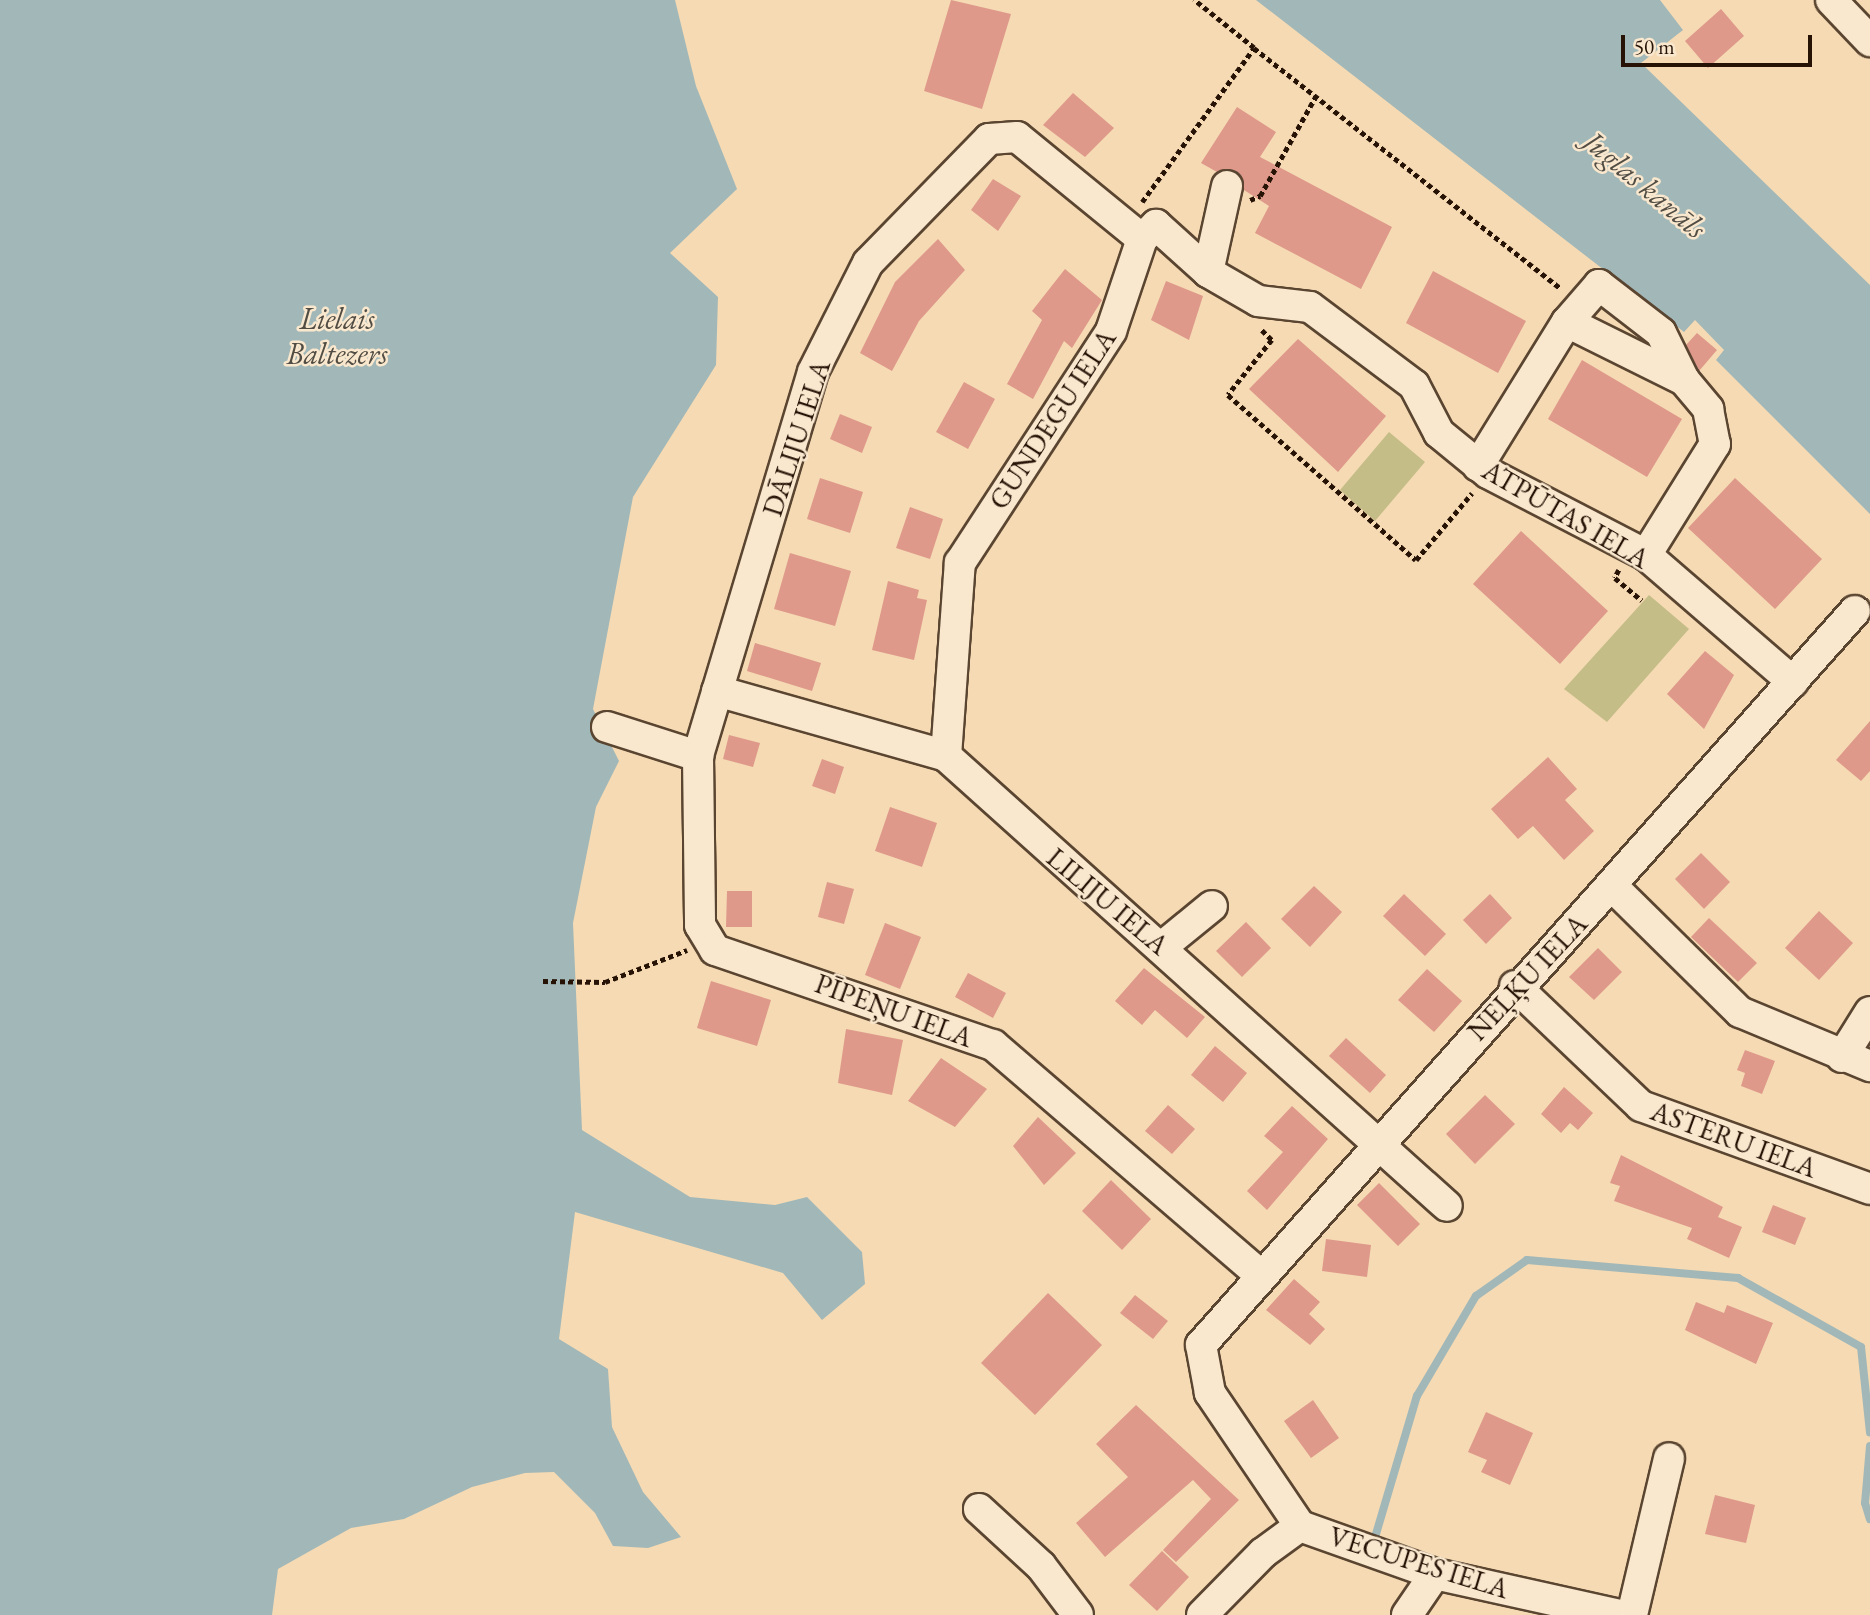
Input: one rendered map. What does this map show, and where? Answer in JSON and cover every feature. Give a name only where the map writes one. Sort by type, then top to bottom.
[{"type":"street","points":[[1831,0],[1870,41]]},
{"type":"street","name":"DĀLIJU IELA","points":[[718,691],[813,372],[868,263],[989,139],[1017,137],[1133,232]]},
{"type":"street","points":[[1208,272],[1227,186]]},
{"type":"street","name":"ATPŪTAS IELA","points":[[1133,232],[1156,225],[1208,272],[1258,300],[1310,307],[1414,385],[1439,433],[1483,470],[1646,555],[1793,682]]},
{"type":"street","name":"GUNDEGU IELA","points":[[946,756],[960,563],[1111,331],[1133,232]]},
{"type":"street","points":[[1483,470],[1574,314],[1599,285],[1661,333],[1684,380],[1709,409],[1715,444],[1646,555]]},
{"type":"street","points":[[1574,314],[1684,380]]},
{"type":"street","name":"NEĻĶU IELA","points":[[1300,1526],[1210,1393],[1202,1345],[1259,1274],[1855,611]]},
{"type":"street","points":[[707,943],[700,925],[698,756],[718,691]]},
{"type":"street","name":"LILIJU IELA","points":[[718,691],[946,756],[1024,832],[1163,946],[1447,1206]]},
{"type":"street","points":[[607,727],[698,756]]},
{"type":"street","points":[[1611,885],[1740,1012],[1842,1057],[1870,1066]]},
{"type":"street","points":[[1163,946],[1212,906]]},
{"type":"street","name":"PĪPEŅU IELA","points":[[707,943],[993,1045],[1259,1274]]},
{"type":"street","name":"ASTERU IELA","points":[[1516,986],[1641,1106],[1870,1189]]},
{"type":"street","points":[[1842,1057],[1870,1012]]},
{"type":"street","points":[[1632,1615],[1669,1458]]},
{"type":"street","points":[[979,1509],[1041,1566],[1078,1615]]},
{"type":"street","points":[[1202,1615],[1263,1553],[1300,1526]]},
{"type":"street","name":"VECUPES IELA","points":[[1300,1526],[1436,1574],[1620,1615]]},
{"type":"street","points":[[1408,1615],[1436,1574]]},
{"type":"path","points":[[1194,0],[1316,96],[1574,314]]},
{"type":"path","points":[[1133,232],[1254,48]]},
{"type":"path","points":[[1260,196],[1316,96]]},
{"type":"path","points":[[1258,300],[1251,318],[1272,340],[1228,396],[1416,560],[1483,470]]},
{"type":"path","points":[[543,981],[605,982],[707,943]]},
{"type":"shaded area","points":[[1389,432],[1425,462],[1375,521],[1340,490]]},
{"type":"shaded area","points":[[1649,595],[1689,629],[1607,722],[1564,689]]},
{"type":"water","name":"Lielais Baltezers","points":[[0,0],[675,0],[696,86],[737,189],[670,253],[718,297],[716,365],[633,497],[593,709],[619,761],[596,807],[573,923],[582,1130],[690,1197],[775,1205],[807,1197],[862,1252],[865,1284],[822,1320],[783,1273],[575,1212],[559,1339],[608,1369],[612,1427],[643,1492],[681,1537],[648,1548],[613,1546],[595,1513],[554,1472],[525,1473],[472,1487],[404,1519],[351,1528],[278,1569],[272,1615],[0,1615]]},
{"type":"water","name":"Juglas kanāls","points":[[1256,0],[1660,0],[1683,30],[1641,63],[1870,285],[1870,514],[1716,360],[1724,350],[1695,320],[1684,332]]},
{"type":"building","points":[[951,0],[1011,14],[982,109],[924,91]]},
{"type":"building","points":[[1721,9],[1744,36],[1708,68],[1685,41]]},
{"type":"building","points":[[1073,93],[1114,128],[1085,157],[1043,125]]},
{"type":"building","points":[[1237,107],[1276,132],[1260,157],[1392,227],[1361,289],[1255,233],[1269,206],[1244,190],[1238,173],[1217,172],[1201,163]]},
{"type":"building","points":[[993,179],[1021,196],[998,231],[971,210]]},
{"type":"building","points":[[938,239],[965,270],[919,321],[892,371],[860,353],[895,282]]},
{"type":"building","points":[[1065,269],[1102,300],[1072,348],[1064,341],[1033,399],[1007,384],[1042,320],[1032,311]]},
{"type":"building","points":[[1433,271],[1526,321],[1498,373],[1406,323]]},
{"type":"building","points":[[1166,281],[1203,296],[1189,340],[1151,320]]},
{"type":"building","points":[[1697,333],[1717,350],[1699,371],[1686,345]]},
{"type":"building","points":[[1298,339],[1386,416],[1338,472],[1249,389]]},
{"type":"building","points":[[1582,360],[1682,419],[1647,477],[1548,419]]},
{"type":"building","points":[[964,382],[995,399],[968,449],[936,432]]},
{"type":"building","points":[[840,414],[872,427],[862,453],[830,439]]},
{"type":"building","points":[[820,478],[863,492],[850,533],[807,519]]},
{"type":"building","points":[[1735,478],[1822,559],[1775,609],[1688,528]]},
{"type":"building","points":[[910,507],[943,519],[930,559],[896,548]]},
{"type":"building","points":[[1521,531],[1608,611],[1560,664],[1473,584]]},
{"type":"building","points":[[790,553],[851,571],[835,626],[774,609]]},
{"type":"building","points":[[888,581],[919,590],[917,598],[927,600],[914,660],[872,650]]},
{"type":"building","points":[[755,643],[821,663],[812,691],[747,671]]},
{"type":"building","points":[[1705,651],[1734,675],[1704,729],[1667,694]]},
{"type":"building","points":[[1870,721],[1870,771],[1861,781],[1836,760]]},
{"type":"building","points":[[729,735],[760,743],[753,767],[723,759]]},
{"type":"building","points":[[1548,757],[1577,789],[1565,800],[1594,831],[1564,860],[1533,826],[1518,839],[1491,809]]},
{"type":"building","points":[[822,759],[844,767],[835,794],[812,786]]},
{"type":"building","points":[[890,807],[937,823],[922,867],[875,851]]},
{"type":"building","points":[[1701,853],[1730,882],[1704,909],[1675,879]]},
{"type":"building","points":[[827,882],[854,889],[844,924],[818,917]]},
{"type":"building","points":[[1314,886],[1342,912],[1310,947],[1281,919]]},
{"type":"building","points":[[727,891],[752,891],[752,927],[726,927]]},
{"type":"building","points":[[1404,894],[1446,934],[1425,956],[1383,916]]},
{"type":"building","points":[[1490,894],[1512,918],[1486,944],[1463,920]]},
{"type":"building","points":[[1819,911],[1853,943],[1819,980],[1785,948]]},
{"type":"building","points":[[1709,918],[1757,963],[1738,982],[1691,937]]},
{"type":"building","points":[[1246,922],[1271,948],[1242,977],[1216,951]]},
{"type":"building","points":[[885,923],[921,937],[900,989],[865,975]]},
{"type":"building","points":[[1598,948],[1622,972],[1594,1000],[1569,977]]},
{"type":"building","points":[[1144,968],[1205,1017],[1187,1038],[1155,1010],[1142,1025],[1115,1001]]},
{"type":"building","points":[[1427,969],[1462,1001],[1434,1032],[1398,1000]]},
{"type":"building","points":[[968,973],[1006,993],[993,1018],[955,997]]},
{"type":"building","points":[[711,981],[771,1000],[757,1046],[697,1028]]},
{"type":"building","points":[[846,1029],[903,1040],[892,1095],[838,1083]]},
{"type":"building","points":[[1346,1038],[1386,1075],[1370,1093],[1329,1056]]},
{"type":"building","points":[[1215,1046],[1247,1073],[1223,1102],[1191,1075]]},
{"type":"building","points":[[1745,1050],[1775,1061],[1762,1094],[1741,1086],[1745,1073],[1737,1070]]},
{"type":"building","points":[[941,1058],[987,1089],[955,1127],[908,1101]]},
{"type":"building","points":[[1564,1087],[1593,1113],[1578,1130],[1570,1123],[1561,1133],[1541,1114]]},
{"type":"building","points":[[1485,1095],[1515,1124],[1475,1164],[1446,1134]]},
{"type":"building","points":[[1168,1105],[1195,1129],[1172,1154],[1145,1131]]},
{"type":"building","points":[[1292,1106],[1328,1139],[1267,1210],[1247,1191],[1283,1152],[1264,1136]]},
{"type":"building","points":[[1038,1117],[1076,1153],[1044,1185],[1013,1146]]},
{"type":"building","points":[[1621,1155],[1723,1207],[1718,1217],[1742,1227],[1729,1258],[1687,1239],[1692,1228],[1614,1201],[1620,1186],[1610,1183]]},
{"type":"building","points":[[1111,1180],[1151,1219],[1122,1250],[1082,1211]]},
{"type":"building","points":[[1379,1183],[1420,1224],[1398,1246],[1357,1205]]},
{"type":"building","points":[[1773,1205],[1806,1218],[1795,1245],[1762,1232]]},
{"type":"building","points":[[1326,1239],[1371,1245],[1367,1277],[1322,1271]]},
{"type":"building","points":[[1294,1279],[1320,1302],[1309,1314],[1325,1329],[1310,1345],[1266,1310]]},
{"type":"building","points":[[1048,1293],[1102,1345],[1035,1415],[981,1363]]},
{"type":"building","points":[[1135,1295],[1168,1321],[1153,1339],[1120,1313]]},
{"type":"building","points":[[1696,1302],[1724,1313],[1727,1305],[1773,1323],[1756,1364],[1685,1330]]},
{"type":"building","points":[[1313,1400],[1339,1438],[1311,1458],[1284,1421]]},
{"type":"building","points":[[1136,1405],[1239,1500],[1176,1562],[1163,1550],[1211,1499],[1193,1480],[1105,1557],[1076,1523],[1128,1477],[1096,1444]]},
{"type":"building","points":[[1486,1412],[1533,1433],[1510,1485],[1481,1472],[1487,1460],[1468,1452]]},
{"type":"building","points":[[1715,1495],[1755,1505],[1746,1543],[1705,1534]]},
{"type":"building","points":[[1162,1551],[1189,1577],[1157,1611],[1129,1585]]},
{"type":"waterway","points":[[1376,1534],[1417,1396],[1476,1296],[1527,1260],[1738,1278],[1861,1347],[1870,1433]]},
{"type":"waterway","points":[[1870,1446],[1865,1503],[1870,1519]]}]
